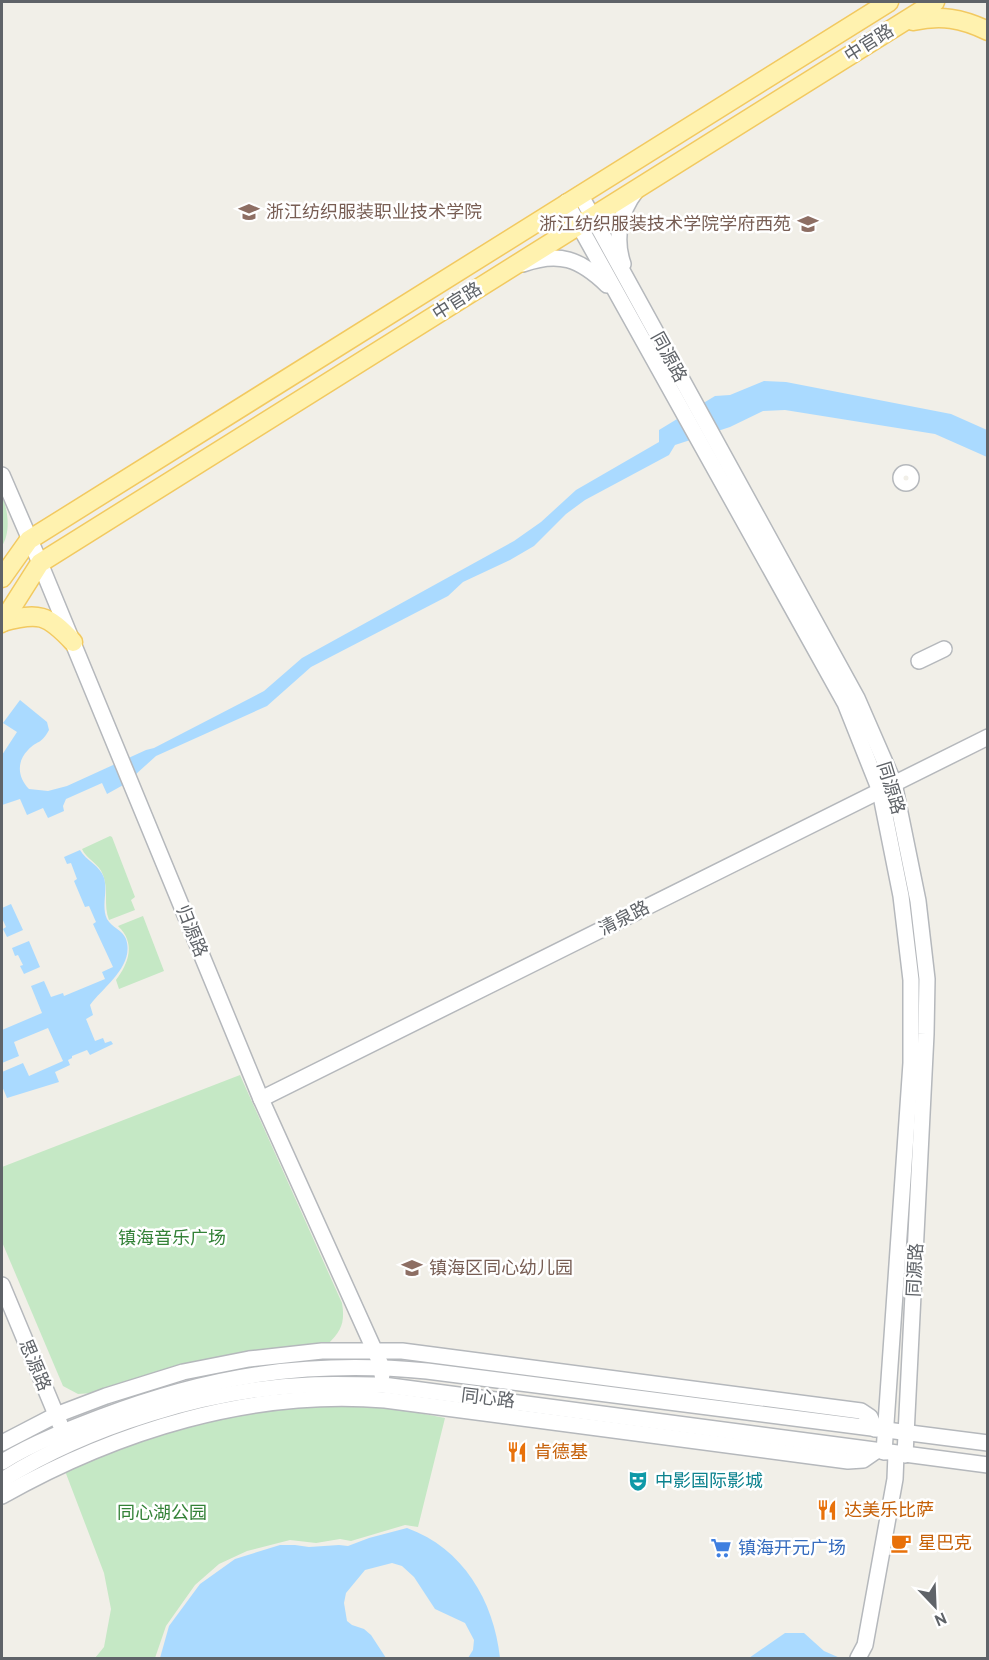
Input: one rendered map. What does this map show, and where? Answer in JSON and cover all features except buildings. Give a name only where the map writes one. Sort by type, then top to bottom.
[{"type":"main road","name":"中官路","points":[[2,578],[29,540],[889,2]]},
{"type":"main road","name":"中官路","points":[[2,623],[40,562],[935,2]]},
{"type":"main road","points":[[899,24],[934,16],[960,20],[987,31]]},
{"type":"main road","points":[[2,623],[24,616],[42,617],[56,624],[73,642]]},
{"type":"street","points":[[623,291],[619,231],[623,212],[640,186]]},
{"type":"street","name":"同源路","points":[[573,198],[584,220],[845,703],[880,791],[901,896],[911,980],[911,1063],[880,1430],[890,1453],[906,1433],[926,1046],[927,978],[918,901],[894,783],[857,698],[623,291]]},
{"type":"street","points":[[506,270],[550,257],[568,259],[582,264],[623,291]]},
{"type":"street","name":"归源路","points":[[2,475],[261,1099],[382,1367],[383,1385]]},
{"type":"street","points":[[919,661],[944,649]]},
{"type":"street","name":"清泉路","points":[[261,1099],[987,737]]},
{"type":"street","name":"思源路","points":[[2,1285],[66,1438]]},
{"type":"street","points":[[2,1443],[56,1415],[106,1396],[183,1372],[259,1358],[322,1351],[402,1352],[861,1411],[870,1416],[880,1430]]},
{"type":"street","name":"同心路","points":[[2,1480],[66,1438],[136,1403],[186,1388],[283,1370],[382,1367],[987,1443]]},
{"type":"street","name":"同心路","points":[[2,1462],[22,1449],[217,1397],[309,1385],[383,1385],[987,1465]]},
{"type":"street","points":[[2,1496],[61,1465],[120,1440],[175,1421],[250,1405],[337,1398],[385,1400],[848,1461],[863,1460],[890,1453],[895,1479],[865,1646],[858,1659]]},
{"type":"green space","points":[[2,496],[8,521],[7,534],[2,546]]},
{"type":"green space","points":[[110,836],[135,897],[131,900],[135,910],[109,920],[103,875],[99,867],[86,856],[82,849]]},
{"type":"green space","points":[[143,916],[164,971],[119,989],[116,980],[127,960],[129,946],[124,933],[118,926]]},
{"type":"green space","name":"镇海音乐广场","points":[[240,1075],[342,1303],[343,1321],[337,1334],[328,1344],[93,1393],[78,1394],[63,1386],[2,1242],[2,1167]]},
{"type":"green space","name":"同心湖公园","points":[[361,1404],[445,1418],[418,1527],[405,1525],[351,1541],[340,1539],[316,1543],[290,1540],[247,1551],[219,1564],[195,1585],[166,1626],[155,1658],[95,1658],[104,1647],[111,1609],[104,1573],[65,1471],[129,1443],[234,1413]]},
{"type":"water","points":[[764,381],[786,382],[951,414],[987,430],[987,457],[935,434],[785,410],[763,411],[730,427],[675,445],[669,455],[585,500],[566,514],[534,546],[463,582],[448,596],[311,667],[267,706],[156,756],[125,784],[107,794],[102,783],[66,799],[63,806],[64,811],[48,818],[43,808],[27,815],[20,799],[2,805],[2,755],[17,732],[3,723],[20,700],[47,722],[49,730],[44,738],[24,755],[20,770],[25,785],[29,789],[48,791],[67,786],[154,748],[264,691],[302,658],[514,541],[541,522],[576,490],[659,442],[659,430],[715,396],[730,395]]},
{"type":"water","points":[[80,850],[104,878],[105,914],[126,939],[128,949],[122,967],[90,1005],[93,1015],[86,1019],[95,1041],[103,1038],[105,1043],[111,1041],[113,1044],[90,1055],[87,1050],[72,1056],[68,1060],[70,1065],[55,1072],[59,1082],[7,1098],[2,1086],[2,1072],[23,1063],[29,1076],[63,1061],[48,1028],[14,1042],[19,1056],[2,1063],[2,1030],[42,1013],[31,986],[44,981],[51,997],[63,993],[64,996],[105,979],[102,972],[113,967],[93,924],[96,922],[89,906],[85,907],[74,881],[77,879],[71,863],[67,864],[64,857]]},
{"type":"water","points":[[11,904],[23,930],[7,937],[3,929],[6,927],[2,918],[2,908]]},
{"type":"water","points":[[29,941],[40,967],[24,974],[20,966],[23,965],[18,955],[15,956],[12,948]]},
{"type":"water","points":[[407,1528],[427,1537],[444,1549],[472,1579],[491,1616],[500,1658],[468,1658],[473,1650],[474,1640],[465,1623],[435,1609],[414,1577],[402,1566],[392,1563],[365,1570],[346,1593],[344,1603],[347,1621],[371,1635],[386,1658],[160,1658],[169,1626],[200,1584],[235,1559],[280,1545],[348,1546]]},
{"type":"water","points":[[785,1633],[804,1633],[824,1651],[840,1658],[749,1658]]},
{"type":"place","name":"浙江纺织服装职业技术学院","points":[[249,212]]},
{"type":"place","name":"浙江纺织服装技术学院学府西苑","points":[[808,224]]},
{"type":"place","name":"镇海区同心幼儿园","points":[[412,1268]]},
{"type":"place","name":"肯德基","points":[[517,1452]]},
{"type":"place","name":"中影国际影城","points":[[638,1481]]},
{"type":"place","name":"达美乐比萨","points":[[827,1510]]},
{"type":"place","name":"星巴克","points":[[901,1543]]},
{"type":"place","name":"镇海开元广场","points":[[721,1548]]}]
